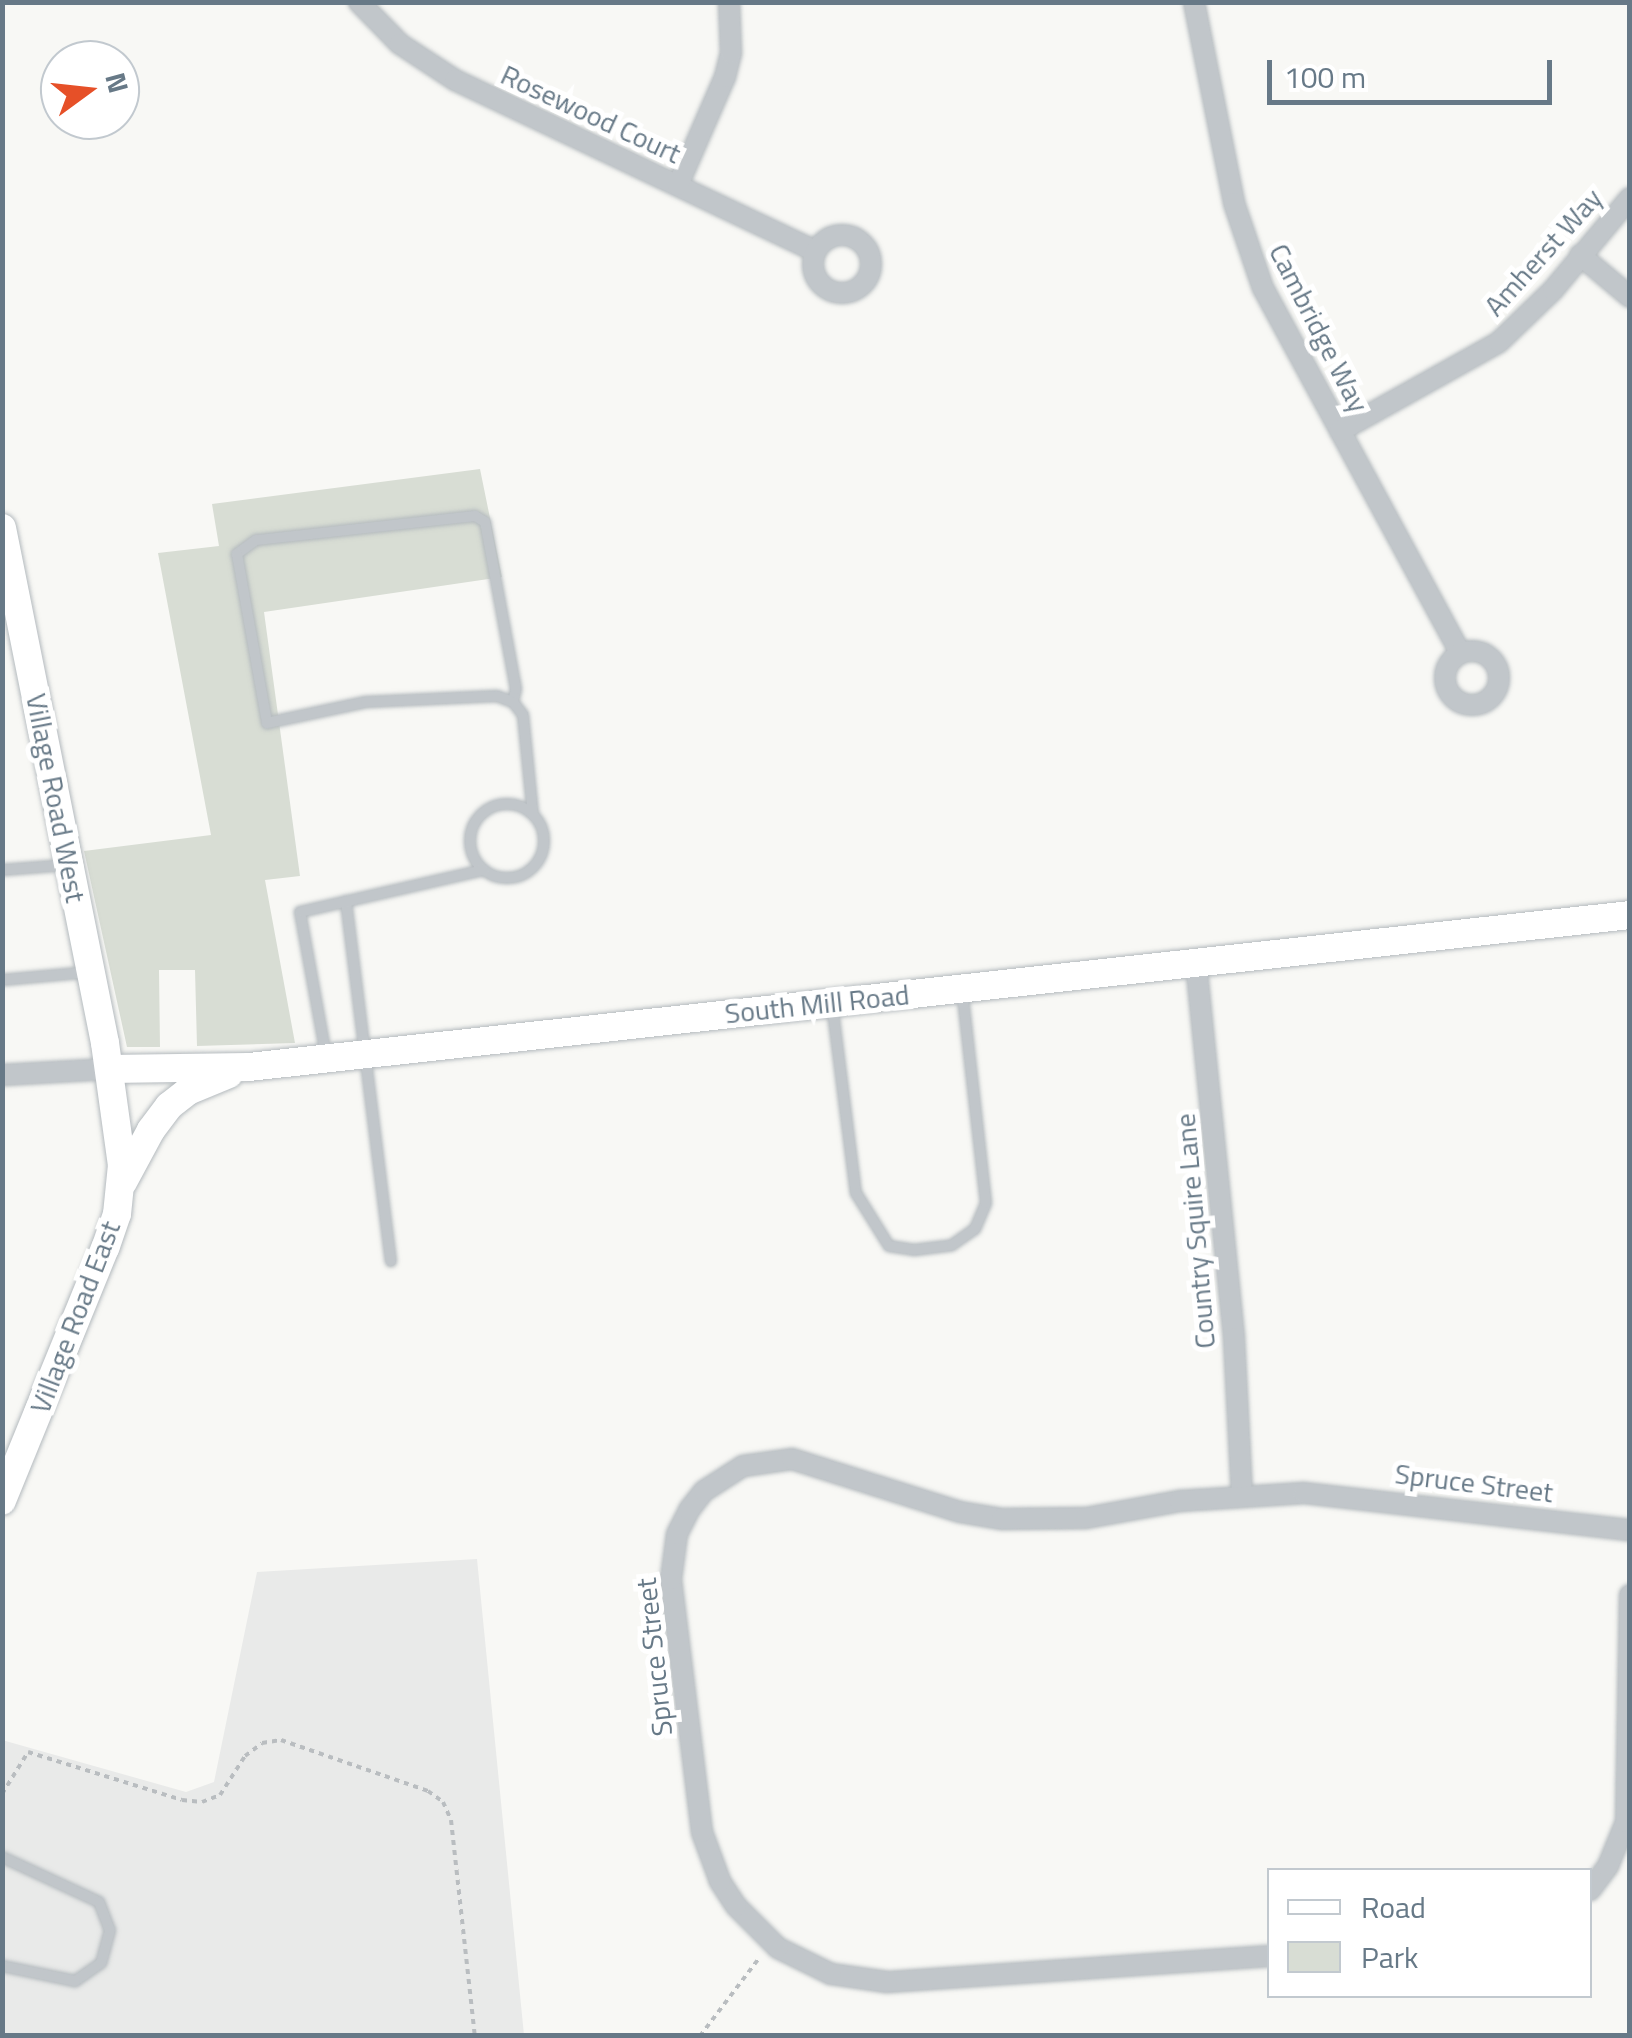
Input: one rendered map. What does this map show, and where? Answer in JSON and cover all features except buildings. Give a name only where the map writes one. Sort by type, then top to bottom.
[{"type":"street","name":"Rosewood Court","points":[[360,2],[431,66],[815,251]]},
{"type":"street","points":[[678,185],[725,78],[730,53],[729,2]]},
{"type":"street","name":"Cambridge Way","points":[[1194,2],[1234,203],[1263,288],[1460,653]]},
{"type":"street","name":"Amherst Way","points":[[1340,431],[1498,342],[1530,315],[1630,198]]},
{"type":"street","points":[[1580,255],[1630,297]]},
{"type":"street","name":"Village Road West","points":[[2,528],[109,1069]]},
{"type":"street","name":"South Mill Road","points":[[2,1075],[249,1067],[1630,915]]},
{"type":"street","name":"Country Squire Lane","points":[[1196,963],[1234,1338],[1242,1495]]},
{"type":"street","points":[[121,1186],[150,1130],[170,1106],[188,1091],[249,1067]]},
{"type":"street","name":"Village Road East","points":[[2,1501],[105,1248],[121,1186],[120,1143],[109,1069]]},
{"type":"street","name":"Spruce Street","points":[[1267,1956],[886,1982],[832,1974],[778,1948],[736,1906],[714,1869],[702,1832],[670,1579],[676,1534],[696,1500],[722,1476],[770,1459],[811,1462],[960,1512],[1002,1519],[1086,1518],[1242,1495],[1359,1496],[1630,1530]]},
{"type":"street","points":[[1592,1887],[1608,1866],[1626,1822],[1630,1595]]},
{"type":"lane","points":[[326,1056],[300,912],[483,870],[506,879],[530,871],[543,850],[544,837],[533,815],[523,715],[513,702],[484,694],[366,702],[267,723],[237,554],[256,540],[475,516],[485,522],[516,688],[513,702]]},
{"type":"lane","points":[[483,870],[471,850],[473,826],[480,816],[500,805],[523,808],[533,815]]},
{"type":"lane","points":[[2,870],[69,865]]},
{"type":"lane","points":[[346,901],[392,1260]]},
{"type":"lane","points":[[2,980],[91,972]]},
{"type":"lane","points":[[832,1002],[856,1193],[889,1246],[914,1250],[952,1245],[976,1229],[986,1203],[962,988]]},
{"type":"lane","points":[[2,1857],[100,1902],[110,1930],[101,1963],[75,1981],[2,1966]]},
{"type":"path","points":[[2,1794],[28,1752],[182,1800],[202,1802],[220,1794],[245,1756],[262,1743],[282,1740],[428,1791],[443,1802],[450,1820],[475,2036]]},
{"type":"path","points":[[700,2036],[760,1956]]},
{"type":"shaded area","points":[[477,1559],[524,2035],[3,2035],[2,1740],[186,1792],[214,1782],[257,1572]]},
{"type":"green space","points":[[480,469],[502,577],[264,612],[300,876],[265,880],[295,1043],[197,1046],[195,970],[159,970],[160,1047],[127,1047],[84,851],[211,835],[158,553],[219,546],[212,504]]}]
